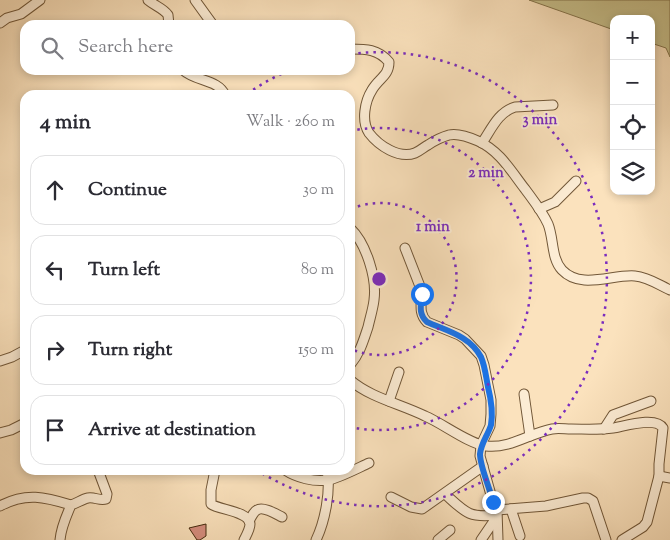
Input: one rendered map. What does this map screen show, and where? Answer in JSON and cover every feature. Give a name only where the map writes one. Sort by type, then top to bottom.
[{"type":"street","points":[[0,23],[7,18],[21,14],[40,0]]},
{"type":"street","points":[[148,0],[165,11],[168,14],[169,20]]},
{"type":"street","points":[[195,0],[209,20]]},
{"type":"street","points":[[355,50],[365,49],[379,53],[389,62],[389,69],[372,89],[368,97],[365,114],[365,124],[377,141],[388,149],[408,154],[416,153],[449,135],[467,137],[482,143],[497,153],[510,167],[539,209],[548,224],[556,262],[563,272],[573,278],[582,280],[637,276],[670,290]]},
{"type":"street","points":[[190,75],[213,83],[222,90]]},
{"type":"street","points":[[482,143],[499,118],[510,108],[553,105]]},
{"type":"street","points":[[539,209],[555,202],[576,180]]},
{"type":"street","points":[[355,233],[365,251],[373,275],[374,285],[372,310],[359,354],[355,359]]},
{"type":"street","points":[[405,248],[421,289],[420,313],[424,319],[460,335],[481,356],[484,365],[491,400],[491,414],[490,426],[481,445],[480,456],[496,514],[498,540]]},
{"type":"street","points":[[0,361],[20,353]]},
{"type":"street","points":[[389,401],[399,372]]},
{"type":"street","points":[[355,384],[389,401],[426,416],[481,445],[507,445],[543,431],[554,429],[604,429],[648,422],[657,422],[667,427],[659,464],[660,476],[647,522],[643,527],[622,540]]},
{"type":"street","points":[[524,394],[530,436]]},
{"type":"street","points":[[604,429],[613,415],[651,401]]},
{"type":"street","points":[[0,433],[20,425]]},
{"type":"street","points":[[355,469],[369,463]]},
{"type":"street","points":[[391,498],[411,507],[422,509],[483,466]]},
{"type":"street","points":[[0,506],[27,496],[42,497],[71,505],[88,498],[106,499],[107,494],[99,475]]},
{"type":"street","points":[[214,475],[211,504],[237,512],[249,521]]},
{"type":"street","points":[[294,475],[308,479],[329,480],[341,475]]},
{"type":"street","points":[[316,540],[322,526],[325,511],[328,475]]},
{"type":"street","points":[[660,476],[670,478]]},
{"type":"street","points":[[444,494],[461,509],[482,516],[511,509],[546,506],[588,498],[593,501],[606,540]]},
{"type":"street","points":[[60,540],[62,527],[71,505]]},
{"type":"street","points":[[244,540],[250,525],[249,521],[255,511],[259,509],[266,510],[282,517]]},
{"type":"street","points":[[511,509],[520,536]]},
{"type":"street","points":[[481,540],[496,514]]},
{"type":"street","points":[[438,540],[450,530]]},
{"type":"shaded area","points":[[529,0],[670,0],[670,57],[666,48],[655,44],[655,15],[610,15],[610,29]]},
{"type":"building","points":[[206,524],[206,536],[197,540],[189,528]]},
{"type":"route","points":[[422,294],[420,313],[424,319],[427,322],[460,335],[481,356],[491,400],[491,414],[490,426],[481,445],[480,456],[493,502]]}]
